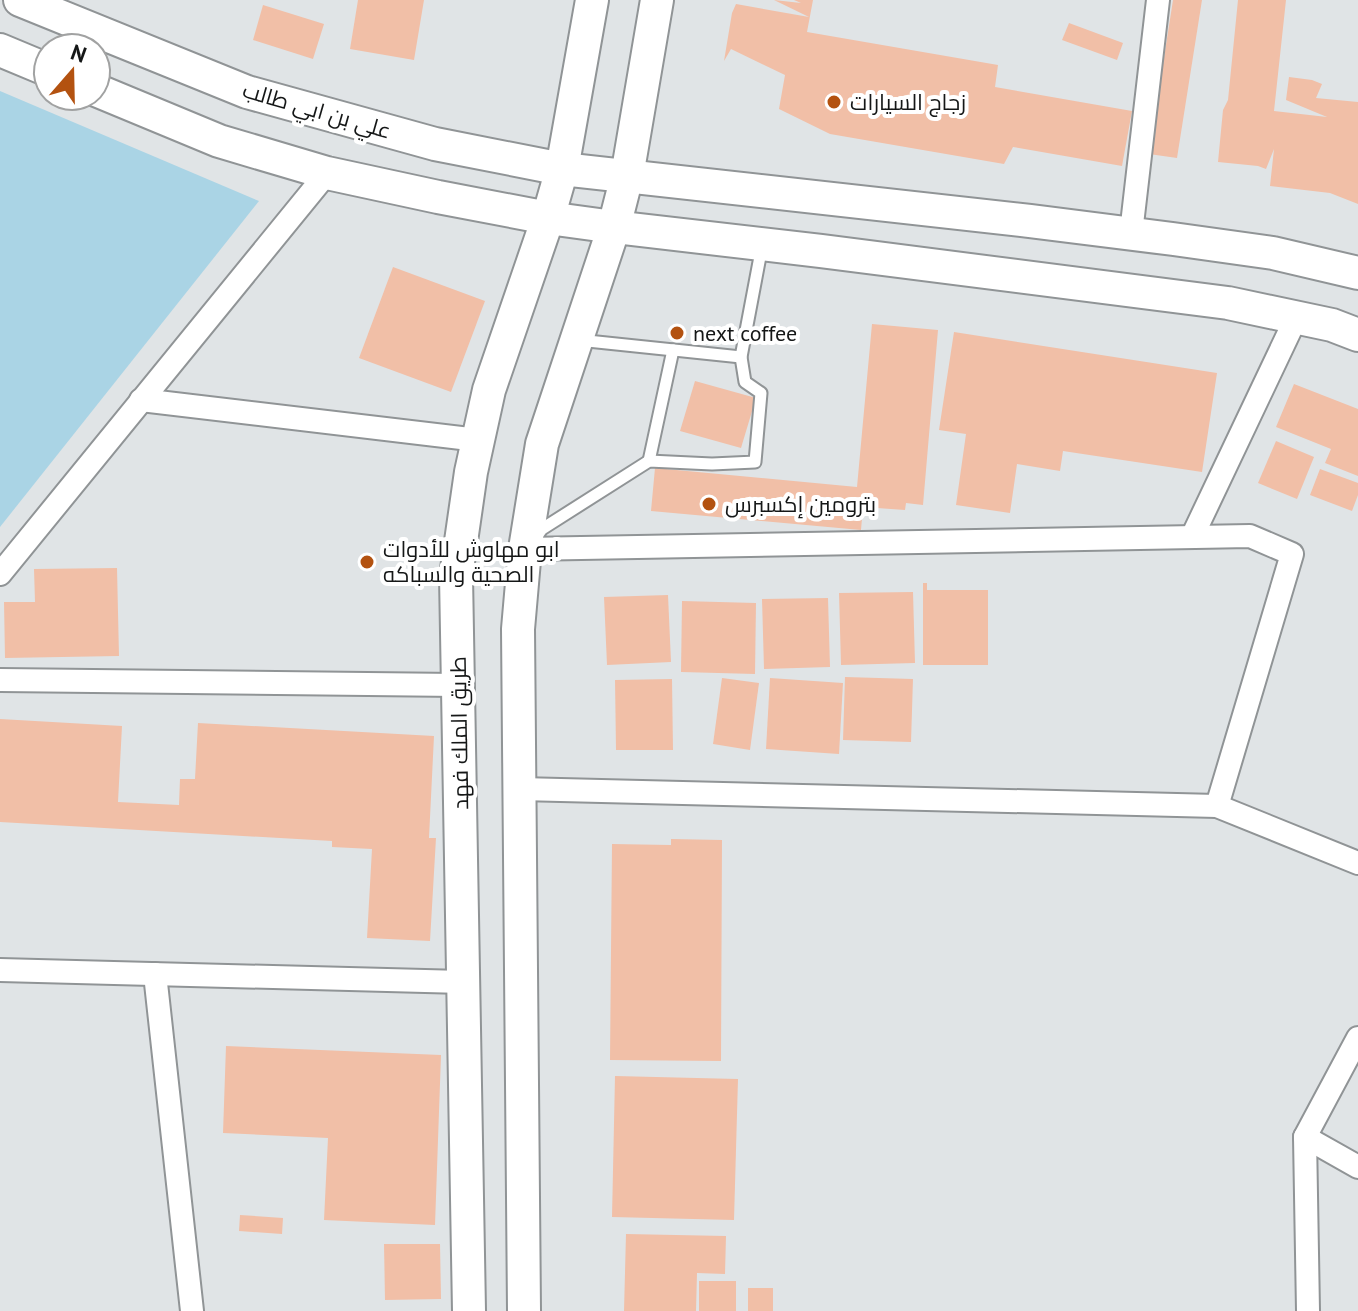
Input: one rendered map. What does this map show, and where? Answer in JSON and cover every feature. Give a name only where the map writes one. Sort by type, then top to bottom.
[{"type":"main road","name":"علي بن ابي طالب","points":[[20,0],[247,92],[435,144],[562,169],[1131,233],[1273,253],[1358,273]]},
{"type":"main road","name":"طريق الملك فهد","points":[[469,1311],[456,576],[471,472],[489,390],[562,169],[592,0]]},
{"type":"main road","points":[[524,1311],[518,629],[525,549],[542,444],[614,227],[627,176],[657,0]]},
{"type":"main road","points":[[0,50],[32,63]]},
{"type":"main road","points":[[112,97],[219,141],[327,173],[548,218],[1228,303],[1332,325],[1358,335]]},
{"type":"street","points":[[1131,233],[1158,0]]},
{"type":"street","points":[[0,574],[327,173]]},
{"type":"street","points":[[1192,537],[1296,318]]},
{"type":"street","points":[[141,400],[478,440]]},
{"type":"street","points":[[525,549],[1250,536],[1292,554],[1217,806]]},
{"type":"street","points":[[0,680],[458,685]]},
{"type":"street","points":[[520,789],[1217,806],[1358,863]]},
{"type":"street","points":[[0,970],[463,982]]},
{"type":"street","points":[[155,974],[192,1311]]},
{"type":"street","points":[[1308,1311],[1305,1137],[1358,1038]]},
{"type":"street","points":[[1305,1137],[1358,1167]]},
{"type":"lane","points":[[525,549],[542,529],[649,461],[712,464],[755,462],[761,393],[745,382],[741,357],[763,244]]},
{"type":"lane","points":[[576,340],[741,357]]},
{"type":"lane","points":[[649,461],[673,350]]},
{"type":"shaded area","points":[[0,91],[32,105],[32,112],[49,112],[259,201],[0,527]]},
{"type":"building","points":[[358,0],[424,0],[414,60],[350,49]]},
{"type":"building","points":[[774,0],[801,3],[794,0],[813,0],[807,32],[998,65],[995,87],[1132,111],[1122,166],[1013,147],[1004,164],[830,134],[779,109],[785,75],[731,49],[724,61],[736,4],[809,17]]},
{"type":"building","points":[[1173,0],[1202,0],[1177,158],[1149,154]]},
{"type":"building","points":[[1238,0],[1286,0],[1274,111],[1327,117],[1286,100],[1289,77],[1322,84],[1316,98],[1358,102],[1358,204],[1330,193],[1270,186],[1274,149],[1266,169],[1218,162]]},
{"type":"building","points":[[263,5],[324,24],[313,59],[253,40]]},
{"type":"building","points":[[1069,23],[1123,43],[1117,60],[1062,40]]},
{"type":"building","points":[[393,267],[485,301],[451,392],[359,358]]},
{"type":"building","points":[[872,324],[938,330],[923,505],[906,503],[905,510],[863,507],[861,530],[651,511],[655,468],[857,487]]},
{"type":"building","points":[[954,332],[1217,373],[1202,472],[1063,451],[1060,471],[1017,464],[1010,513],[956,505],[966,434],[939,430]]},
{"type":"building","points":[[695,381],[756,398],[741,448],[680,431]]},
{"type":"building","points":[[1294,384],[1358,409],[1358,476],[1325,463],[1331,449],[1276,427]]},
{"type":"building","points":[[1276,441],[1314,457],[1297,499],[1258,483]]},
{"type":"building","points":[[1320,469],[1358,483],[1358,495],[1352,511],[1310,495]]},
{"type":"building","points":[[117,568],[119,656],[5,658],[4,602],[35,602],[34,569]]},
{"type":"building","points":[[923,583],[927,583],[927,590],[988,590],[988,665],[923,665]]},
{"type":"building","points":[[913,592],[915,663],[841,665],[839,593]]},
{"type":"building","points":[[668,595],[671,662],[607,665],[604,597]]},
{"type":"building","points":[[828,598],[830,667],[764,669],[762,599]]},
{"type":"building","points":[[682,601],[756,603],[755,674],[681,672]]},
{"type":"building","points":[[845,677],[913,679],[911,742],[843,740]]},
{"type":"building","points":[[722,678],[759,683],[750,750],[713,744]]},
{"type":"building","points":[[770,678],[843,683],[839,754],[766,749]]},
{"type":"building","points":[[672,679],[673,750],[616,750],[615,680]]},
{"type":"building","points":[[0,719],[122,726],[118,802],[179,805],[180,779],[195,779],[198,723],[434,736],[429,838],[436,838],[430,941],[367,938],[372,849],[332,847],[332,841],[0,822]]},
{"type":"building","points":[[671,839],[722,840],[721,1061],[610,1060],[612,844],[671,845]]},
{"type":"building","points":[[226,1046],[441,1055],[435,1225],[324,1220],[328,1138],[223,1133]]},
{"type":"building","points":[[615,1076],[738,1079],[734,1220],[612,1217]]},
{"type":"building","points":[[240,1215],[283,1218],[282,1234],[239,1231]]},
{"type":"building","points":[[626,1234],[726,1236],[725,1274],[697,1273],[696,1311],[624,1311]]},
{"type":"building","points":[[384,1244],[440,1244],[441,1299],[385,1300]]},
{"type":"building","points":[[699,1281],[736,1281],[736,1311],[699,1311]]},
{"type":"building","points":[[748,1288],[773,1288],[773,1311],[748,1311]]},
{"type":"place","name":"زجاج السيارات","points":[[834,102]]},
{"type":"place","name":"next coffee","points":[[677,333]]},
{"type":"place","name":"بترومين إكسبرس","points":[[709,504]]},
{"type":"place","name":"ابو مهاوش للأدوات الصحية والسباكه","points":[[367,562]]}]
